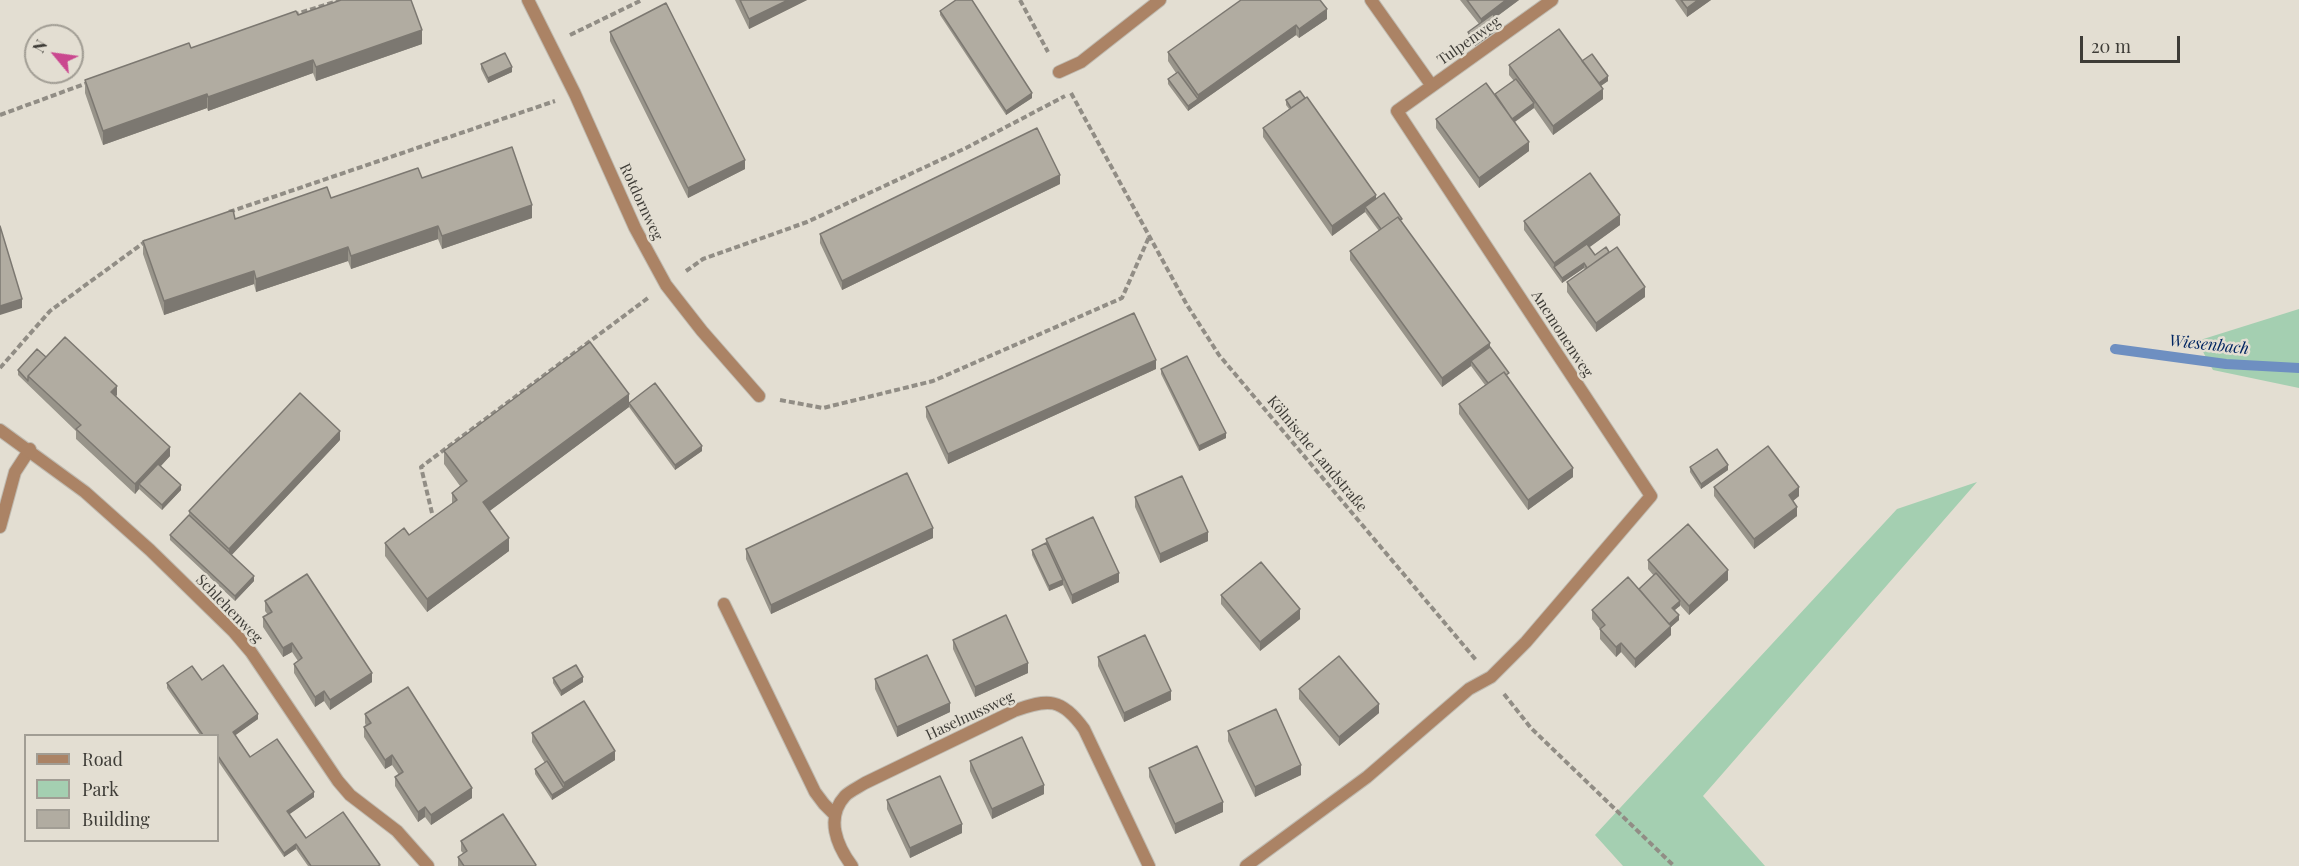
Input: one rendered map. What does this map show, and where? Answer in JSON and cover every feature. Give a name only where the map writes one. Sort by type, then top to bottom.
[{"type":"street","name":"Rotdornweg","points":[[528,0],[575,94],[635,228],[666,285],[702,331],[759,396]]},
{"type":"street","points":[[1059,72],[1081,62],[1160,0]]},
{"type":"street","points":[[1371,0],[1432,86]]},
{"type":"street","name":"Tulpenweg","points":[[1432,86],[1552,0]]},
{"type":"street","name":"Anemonenweg","points":[[1432,86],[1397,111],[1651,495],[1526,642],[1491,677]]},
{"type":"street","name":"Schlehenweg","points":[[0,430],[30,449],[85,492],[150,550],[234,632],[251,652],[338,781],[350,795],[397,831],[428,866]]},
{"type":"street","points":[[0,527],[15,472],[30,449]]},
{"type":"street","points":[[724,604],[815,792],[835,814],[835,834],[843,854],[852,866]]},
{"type":"street","points":[[1246,866],[1288,838],[1367,777],[1469,689],[1491,677]]},
{"type":"street","name":"Haselnussweg","points":[[835,814],[845,796],[865,783],[1014,711],[1036,702],[1054,703],[1072,712],[1084,729],[1149,866]]},
{"type":"path","points":[[286,18],[341,0]]},
{"type":"path","points":[[550,45],[642,0]]},
{"type":"path","name":"Kölnische Landstraße","points":[[1020,0],[1187,305],[1219,355],[1491,677],[1531,728],[1674,866]]},
{"type":"path","points":[[0,114],[99,79]]},
{"type":"path","points":[[432,513],[422,467],[702,259],[807,222],[966,148],[1071,93]]},
{"type":"path","points":[[228,213],[575,94]]},
{"type":"path","points":[[759,396],[823,408],[933,381],[1122,298],[1149,237]]},
{"type":"path","points":[[0,368],[50,311],[149,239]]},
{"type":"green space","points":[[2299,309],[2299,388],[2213,370],[2197,341]]},
{"type":"green space","points":[[1977,482],[1703,796],[1765,866],[1623,866],[1595,835],[1897,509]]},
{"type":"building","points":[[341,0],[411,0],[422,30],[316,67],[313,60],[103,131],[85,80],[189,43],[191,48],[296,11],[298,15]]},
{"type":"building","points":[[740,0],[788,0],[749,19]]},
{"type":"building","points":[[956,0],[972,0],[1032,93],[1006,111],[940,11]]},
{"type":"building","points":[[1241,0],[1320,0],[1327,9],[1299,29],[1296,25],[1198,95],[1168,52]]},
{"type":"building","points":[[1467,0],[1506,0],[1481,19]]},
{"type":"building","points":[[1681,0],[1698,0],[1687,8]]},
{"type":"building","points":[[666,3],[745,160],[688,188],[610,32]]},
{"type":"building","points":[[1493,14],[1499,24],[1475,41],[1468,32]]},
{"type":"building","points":[[1559,29],[1603,89],[1553,126],[1509,65]]},
{"type":"building","points":[[505,53],[512,67],[488,78],[481,64]]},
{"type":"building","points":[[1592,54],[1608,76],[1599,83],[1582,61]]},
{"type":"building","points":[[1178,72],[1198,99],[1188,106],[1168,79]]},
{"type":"building","points":[[1516,79],[1534,103],[1512,119],[1495,94]]},
{"type":"building","points":[[1486,83],[1529,142],[1479,178],[1436,119]]},
{"type":"building","points":[[1300,91],[1305,98],[1291,108],[1286,100]]},
{"type":"building","points":[[1307,97],[1376,195],[1332,226],[1263,128]]},
{"type":"building","points":[[1037,128],[1060,175],[842,281],[820,234]]},
{"type":"building","points":[[512,147],[532,205],[442,236],[438,226],[351,256],[348,247],[256,279],[254,271],[164,301],[143,241],[233,210],[235,219],[327,187],[331,198],[418,168],[422,178]]},
{"type":"building","points":[[1590,173],[1620,215],[1554,263],[1524,221]]},
{"type":"building","points":[[1384,193],[1402,219],[1398,217],[1381,229],[1365,207]]},
{"type":"building","points":[[1398,217],[1490,343],[1442,378],[1350,251]]},
{"type":"building","points":[[0,226],[22,299],[0,306]]},
{"type":"building","points":[[1587,244],[1595,255],[1606,247],[1609,252],[1587,268],[1584,263],[1562,278],[1554,267]]},
{"type":"building","points":[[1617,247],[1645,287],[1596,323],[1567,282]]},
{"type":"building","points":[[1134,313],[1156,360],[948,454],[926,407]]},
{"type":"building","points":[[65,337],[117,386],[111,392],[170,447],[135,484],[76,429],[81,425],[28,376]]},
{"type":"building","points":[[590,342],[629,394],[483,502],[509,538],[427,599],[385,543],[404,528],[409,535],[457,500],[452,493],[467,481],[444,451]]},
{"type":"building","points":[[1490,347],[1509,373],[1506,375],[1504,372],[1488,383],[1471,361]]},
{"type":"building","points":[[37,349],[46,357],[28,376],[28,381],[18,370]]},
{"type":"building","points":[[1187,356],[1226,433],[1199,446],[1161,369]]},
{"type":"building","points":[[1504,372],[1573,468],[1528,500],[1459,404]]},
{"type":"building","points":[[655,383],[702,446],[675,465],[629,403]]},
{"type":"building","points":[[300,393],[340,431],[229,549],[189,511]]},
{"type":"building","points":[[1768,446],[1799,487],[1789,495],[1797,507],[1754,539],[1714,487]]},
{"type":"building","points":[[1717,449],[1728,465],[1701,484],[1690,467]]},
{"type":"building","points":[[158,464],[181,485],[162,505],[139,484]]},
{"type":"building","points":[[907,473],[933,528],[771,605],[746,549]]},
{"type":"building","points":[[1182,476],[1208,532],[1160,554],[1135,497]]},
{"type":"building","points":[[189,515],[254,576],[235,596],[170,535]]},
{"type":"building","points":[[1093,517],[1119,573],[1072,595],[1046,539]]},
{"type":"building","points":[[1688,524],[1728,570],[1689,606],[1648,560]]},
{"type":"building","points":[[1046,543],[1063,580],[1049,586],[1032,550]]},
{"type":"building","points":[[1261,562],[1300,609],[1260,642],[1221,595]]},
{"type":"building","points":[[1656,573],[1680,601],[1672,608],[1679,615],[1669,624],[1639,589]]},
{"type":"building","points":[[307,574],[372,673],[330,700],[324,691],[315,697],[294,664],[302,658],[292,643],[283,648],[263,617],[272,612],[265,601]]},
{"type":"building","points":[[1628,577],[1671,626],[1635,659],[1621,643],[1616,647],[1600,629],[1605,625],[1592,610]]},
{"type":"building","points":[[1006,615],[1028,663],[975,687],[953,640]]},
{"type":"building","points":[[1145,635],[1171,691],[1124,713],[1098,657]]},
{"type":"building","points":[[927,655],[950,703],[897,727],[875,679]]},
{"type":"building","points":[[1339,656],[1379,704],[1339,737],[1299,689]]},
{"type":"building","points":[[223,665],[258,714],[233,732],[250,757],[277,739],[314,792],[287,811],[306,838],[343,812],[380,865],[311,866],[296,844],[284,853],[219,757],[219,734],[202,734],[167,683],[192,666],[202,680]]},
{"type":"building","points":[[576,665],[583,677],[561,691],[553,678]]},
{"type":"building","points":[[408,687],[472,788],[431,815],[425,807],[418,812],[395,777],[403,772],[392,755],[385,760],[364,727],[371,723],[365,714]]},
{"type":"building","points":[[584,701],[615,751],[564,783],[532,733]]},
{"type":"building","points":[[1276,709],[1301,765],[1255,787],[1228,731]]},
{"type":"building","points":[[1022,737],[1044,785],[992,809],[970,761]]},
{"type":"building","points":[[1197,746],[1223,802],[1175,824],[1149,768]]},
{"type":"building","points":[[547,761],[564,788],[552,795],[535,769]]},
{"type":"building","points":[[940,776],[962,824],[910,848],[887,800]]},
{"type":"building","points":[[503,814],[536,865],[464,866],[458,857],[467,851],[461,841]]},
{"type":"waterway","name":"Wiesenbach","points":[[2115,349],[2226,364],[2299,368]]}]
